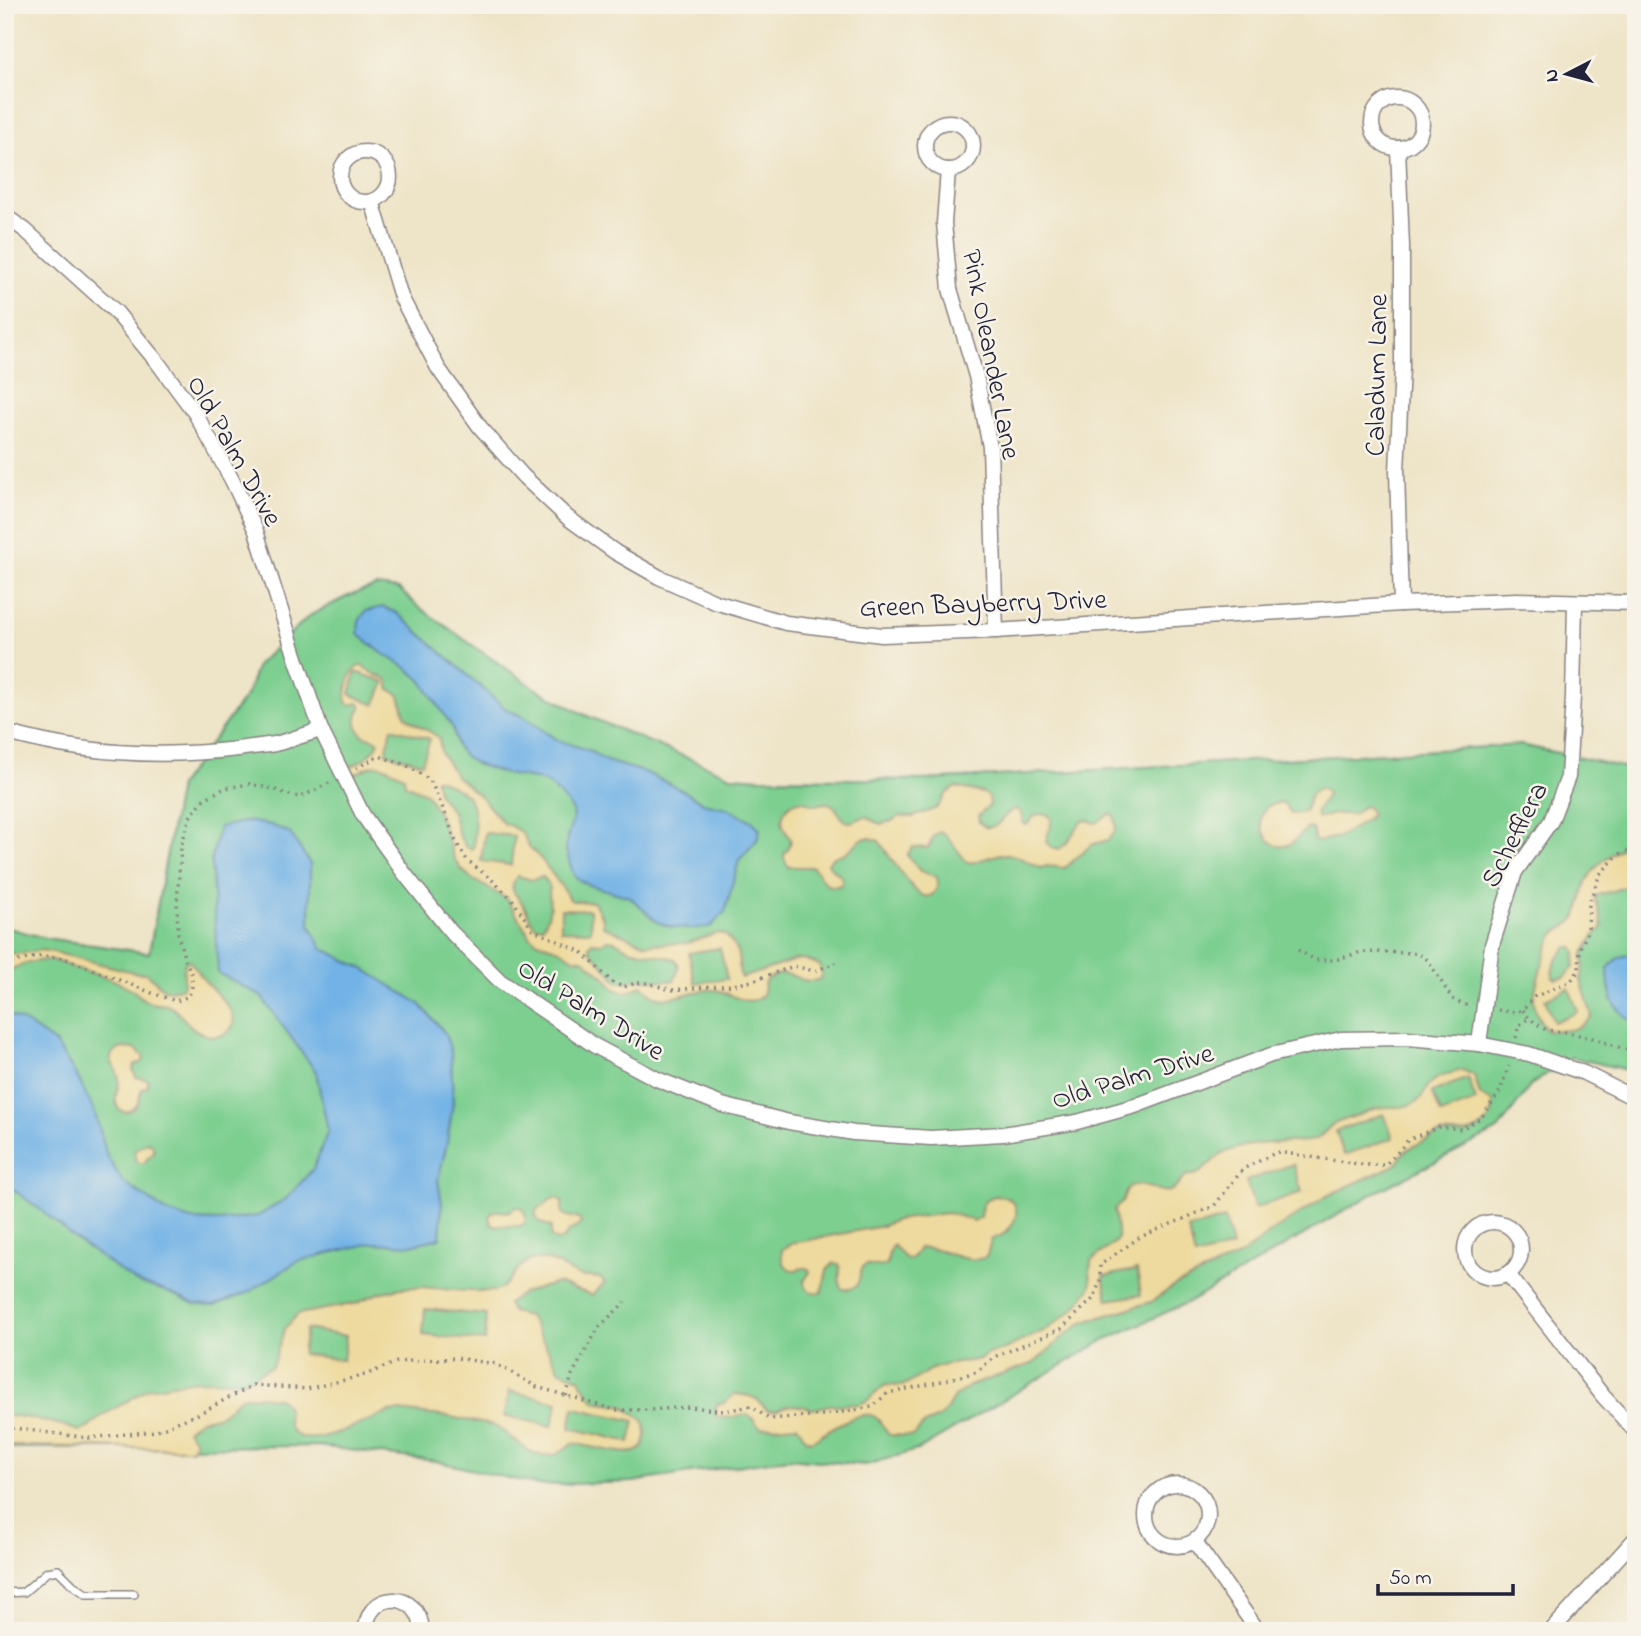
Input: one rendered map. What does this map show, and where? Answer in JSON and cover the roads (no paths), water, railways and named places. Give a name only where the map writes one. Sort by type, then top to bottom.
[{"type":"street","name":"Caladum Lane","points":[[1398,148],[1402,246],[1402,368],[1398,471],[1401,604]]},
{"type":"street","name":"Pink Oleander Lane","points":[[948,170],[944,223],[950,289],[976,376],[990,447],[996,631]]},
{"type":"street","name":"Green Bayberry Drive","points":[[372,201],[401,298],[438,368],[480,427],[523,476],[568,518],[615,552],[659,577],[715,602],[786,623],[882,635],[996,631],[1401,604],[1517,600],[1636,603]]},
{"type":"street","name":"Old Palm Drive","points":[[5,216],[25,230],[116,312],[195,413],[232,480],[256,531],[321,730],[363,815],[404,873],[451,932],[500,981],[595,1046],[657,1079],[722,1105],[789,1122],[854,1133],[918,1138],[1003,1134],[1089,1119],[1135,1106],[1271,1055],[1342,1040],[1407,1038],[1479,1044],[1529,1054],[1584,1073],[1636,1099]]},
{"type":"street","name":"Schefflera","points":[[1479,1044],[1492,945],[1515,872],[1551,821],[1568,778],[1575,602]]},
{"type":"street","points":[[5,732],[32,740],[94,750],[151,754],[213,752],[274,744],[321,730]]},
{"type":"street","points":[[1498,1222],[1509,1226],[1516,1234],[1521,1244],[1521,1255],[1508,1274],[1487,1278],[1476,1274],[1469,1266],[1464,1256],[1465,1244],[1469,1234],[1477,1226],[1498,1222]]},
{"type":"street","points":[[1508,1274],[1603,1396],[1636,1432]]},
{"type":"street","points":[[1170,1484],[1183,1484],[1194,1488],[1203,1497],[1208,1508],[1208,1521],[1204,1533],[1195,1542],[1184,1546],[1171,1546],[1160,1542],[1151,1533],[1146,1522],[1146,1509],[1159,1489],[1170,1484]]},
{"type":"street","points":[[1552,1631],[1636,1538]]},
{"type":"street","points":[[1195,1542],[1258,1631]]},
{"type":"street","points":[[366,1631],[368,1617],[374,1607],[394,1599],[414,1608],[420,1618],[422,1631]]},
{"type":"lane","points":[[5,1593],[23,1592],[47,1572],[58,1570],[86,1594],[134,1594]]},
{"type":"water","points":[[383,607],[397,613],[506,709],[522,716],[557,740],[588,750],[606,761],[647,773],[703,803],[727,808],[752,821],[760,829],[757,840],[739,860],[725,912],[710,927],[671,927],[657,922],[630,897],[579,880],[573,874],[566,850],[573,819],[568,804],[549,784],[506,774],[476,764],[464,756],[457,747],[453,728],[421,680],[358,634],[359,621],[366,611]]},
{"type":"water","points":[[247,821],[271,825],[290,833],[310,864],[310,925],[322,948],[364,969],[420,1004],[445,1033],[451,1052],[453,1103],[438,1180],[442,1204],[440,1238],[411,1245],[372,1243],[298,1261],[249,1292],[214,1306],[195,1304],[136,1282],[5,1186],[5,1013],[26,1023],[55,1043],[78,1078],[95,1113],[107,1156],[123,1182],[167,1212],[191,1220],[219,1221],[258,1216],[287,1198],[313,1169],[328,1131],[316,1072],[261,996],[218,973],[211,860],[219,827]]},
{"type":"water","points":[[1636,953],[1636,1024],[1622,1013],[1613,1000],[1608,968],[1620,957]]}]
